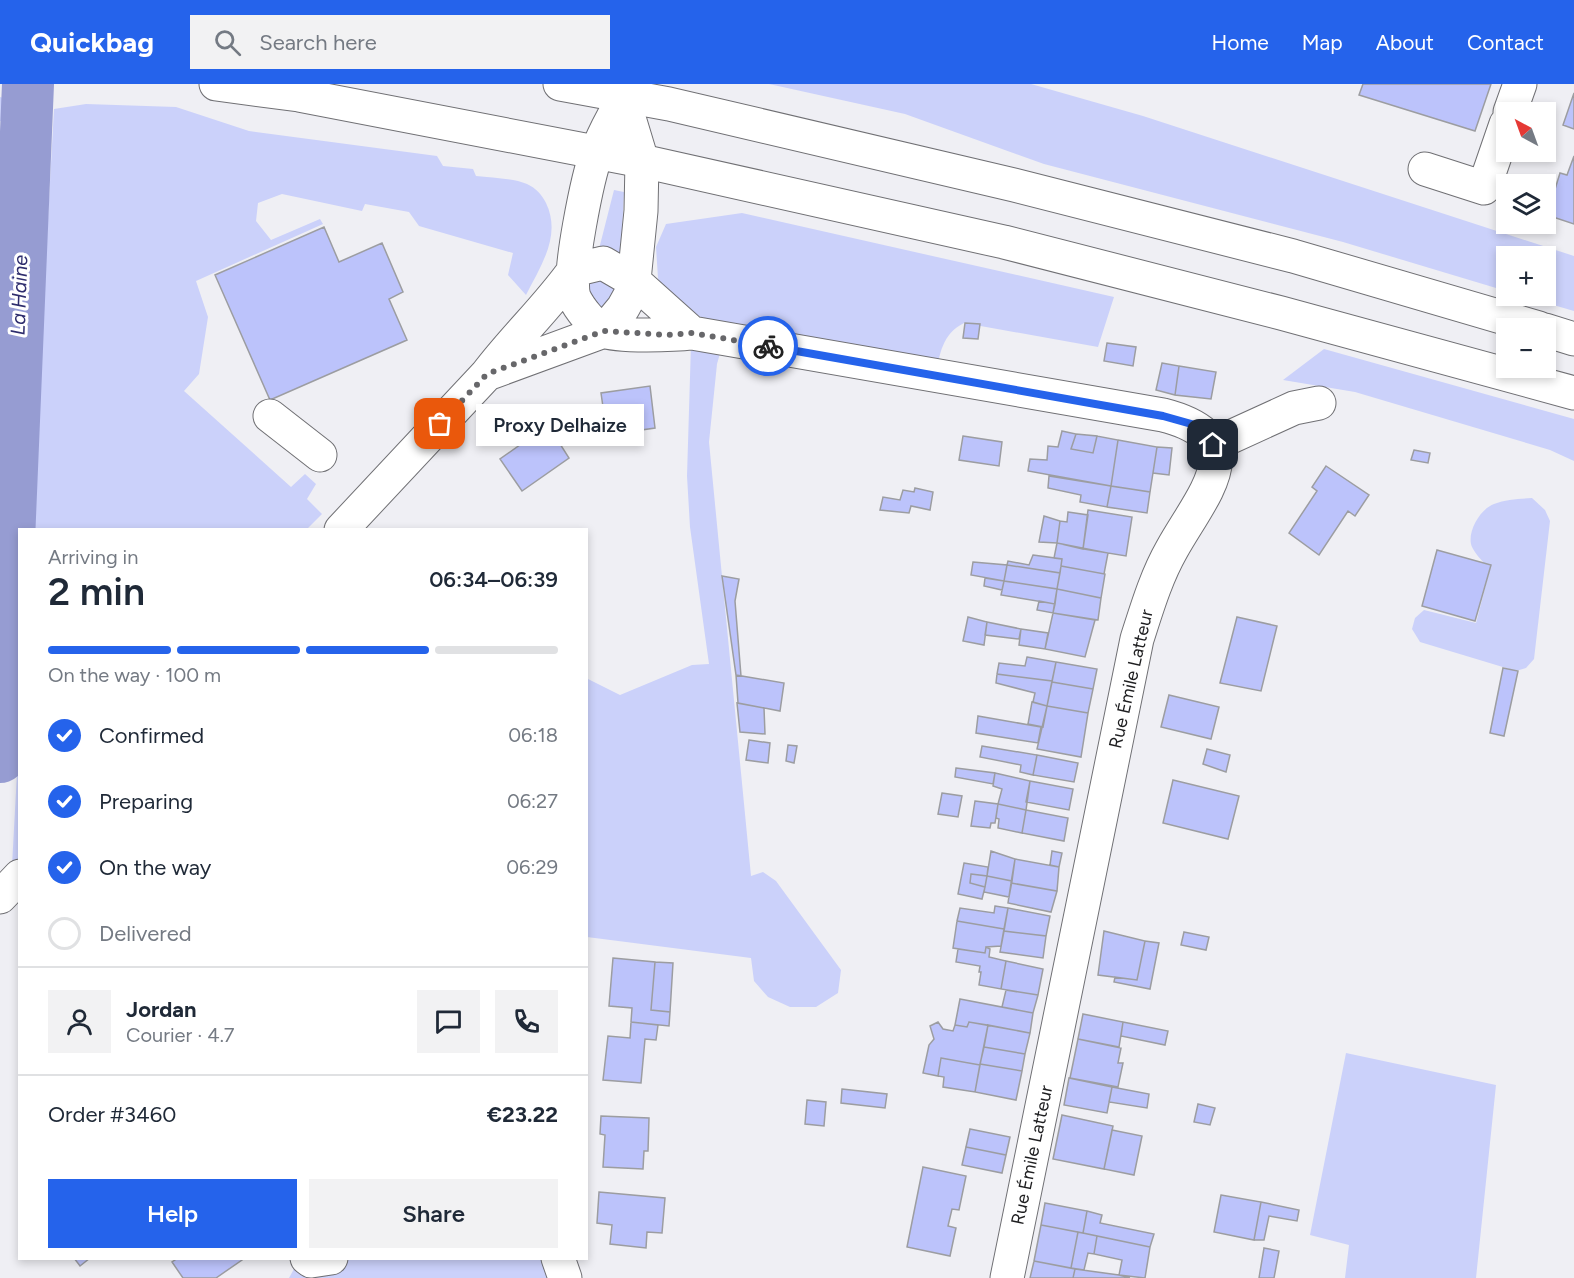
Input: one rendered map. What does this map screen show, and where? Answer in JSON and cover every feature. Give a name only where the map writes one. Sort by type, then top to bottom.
[{"type":"main road","points":[[216,84],[299,95],[642,161],[1004,242],[1281,313],[1574,393]]},
{"type":"main road","points":[[560,84],[623,91],[669,104],[1014,185],[1293,256],[1505,318]]},
{"type":"main road","points":[[1514,102],[1520,84]]},
{"type":"main road","points":[[604,331],[584,312],[574,295],[574,270],[579,232],[597,152],[623,91]]},
{"type":"main road","points":[[604,331],[623,308],[633,290],[634,281],[642,161],[623,91]]},
{"type":"main road","points":[[1425,169],[1484,188],[1496,153]]},
{"type":"main road","points":[[343,528],[487,374],[504,351],[552,301],[574,270],[603,263],[634,281],[692,333]]},
{"type":"main road","points":[[487,374],[604,331],[668,335],[692,333],[1163,416],[1195,425],[1213,445],[1294,408],[1319,403]]},
{"type":"main road","points":[[1556,333],[1574,339]]},
{"type":"main road","points":[[270,416],[320,454]]},
{"type":"main road","name":"Rue Émile Latteur","points":[[1007,1278],[1137,639],[1155,584],[1210,484],[1216,464],[1213,445]]},
{"type":"main road","points":[[0,897],[18,878]]},
{"type":"main road","points":[[289,1278],[299,1260]]},
{"type":"main road","points":[[559,1260],[565,1278]]},
{"type":"shaded area","points":[[769,84],[1031,84],[1143,116],[1496,231],[1496,234],[1506,234],[1543,246],[1496,246],[1496,288],[1343,242],[1044,164],[905,114]]},
{"type":"shaded area","points":[[0,97],[4,98],[18,123],[0,121]]},
{"type":"shaded area","points":[[86,104],[176,107],[249,131],[437,156],[443,166],[473,169],[476,176],[509,179],[536,190],[546,203],[550,215],[552,227],[547,251],[526,295],[508,275],[513,253],[419,226],[409,212],[365,204],[362,211],[282,194],[258,203],[256,221],[271,240],[320,219],[323,224],[196,281],[208,317],[199,374],[184,391],[291,487],[305,474],[316,484],[307,499],[322,514],[308,528],[31,528],[54,109]]},
{"type":"shaded area","points":[[614,190],[624,192],[621,253],[599,249]]},
{"type":"shaded area","points":[[742,213],[1114,297],[1098,347],[964,323],[946,339],[935,376],[701,317],[665,296],[658,278],[656,247],[666,224]]},
{"type":"shaded area","points":[[1556,250],[1574,256],[1574,311],[1556,306]]},
{"type":"shaded area","points":[[592,275],[619,286],[604,307],[599,307],[585,284]]},
{"type":"shaded area","points":[[0,329],[7,331],[0,480]]},
{"type":"shaded area","points":[[724,339],[717,364],[709,442],[751,876],[763,872],[776,881],[841,970],[838,993],[816,1007],[790,1007],[768,997],[754,981],[751,958],[588,937],[588,679],[620,695],[692,665],[709,664],[690,527],[687,476],[691,344]]},
{"type":"shaded area","points":[[1324,349],[1574,419],[1574,461],[1550,450],[1355,392],[1283,380]]},
{"type":"shaded area","points":[[1532,498],[1545,510],[1550,521],[1534,659],[1526,668],[1516,671],[1420,642],[1412,629],[1415,618],[1424,610],[1476,623],[1490,569],[1472,547],[1471,535],[1476,522],[1484,511],[1494,504]]},
{"type":"shaded area","points":[[18,754],[18,877],[11,885]]},
{"type":"shaded area","points":[[1346,1053],[1496,1085],[1476,1278],[1345,1278],[1349,1245],[1310,1235]]},
{"type":"shaded area","points":[[299,1260],[558,1260],[565,1278],[289,1278]]},
{"type":"building","points":[[1363,84],[1491,84],[1475,131],[1359,95]]},
{"type":"building","points":[[1574,93],[1574,129],[1563,125]]},
{"type":"building","points":[[1574,156],[1574,224],[1556,218],[1556,186],[1560,173],[1567,175]]},
{"type":"building","points":[[324,227],[339,262],[382,243],[403,292],[389,299],[407,340],[270,400],[215,275]]},
{"type":"building","points":[[965,323],[980,324],[978,339],[963,338]]},
{"type":"building","points":[[1107,343],[1136,347],[1133,366],[1104,361]]},
{"type":"building","points":[[1162,363],[1179,366],[1175,395],[1156,390]]},
{"type":"building","points":[[1179,366],[1216,372],[1211,399],[1175,395]]},
{"type":"building","points":[[650,386],[655,428],[607,435],[601,393]]},
{"type":"building","points":[[548,425],[569,458],[522,491],[500,459]]},
{"type":"building","points":[[1062,431],[1076,434],[1071,449],[1093,453],[1097,436],[1118,440],[1111,486],[1028,471],[1030,459],[1047,460],[1048,446],[1058,447]]},
{"type":"building","points":[[1076,434],[1097,436],[1093,453],[1071,449]]},
{"type":"building","points":[[963,436],[1002,442],[999,466],[959,460]]},
{"type":"building","points":[[1118,440],[1157,447],[1150,492],[1111,486]]},
{"type":"building","points":[[1157,447],[1172,448],[1169,475],[1153,473]]},
{"type":"building","points":[[1414,450],[1430,453],[1428,463],[1411,460]]},
{"type":"building","points":[[1326,466],[1369,495],[1355,516],[1348,511],[1319,555],[1289,533],[1317,491],[1312,487]]},
{"type":"building","points":[[1049,476],[1111,486],[1107,507],[1080,502],[1081,495],[1048,488]]},
{"type":"building","points":[[1111,486],[1150,492],[1147,513],[1107,507]]},
{"type":"building","points":[[915,488],[933,492],[930,510],[911,506],[909,513],[880,510],[883,497],[900,500],[903,490],[914,492]]},
{"type":"building","points":[[1088,510],[1132,517],[1126,556],[1083,549]]},
{"type":"building","points":[[1068,512],[1088,515],[1083,549],[1057,543],[1060,521],[1067,522]]},
{"type":"building","points":[[1044,516],[1060,521],[1057,543],[1039,542]]},
{"type":"building","points":[[1057,543],[1108,553],[1104,574],[1061,566],[1062,559],[1054,558]]},
{"type":"building","points":[[1437,550],[1491,565],[1475,621],[1422,606]]},
{"type":"building","points":[[1033,555],[1062,559],[1060,573],[1007,565],[1008,561],[1029,565]]},
{"type":"building","points":[[973,562],[1007,565],[1004,581],[971,575]]},
{"type":"building","points":[[1007,565],[1060,573],[1057,589],[1004,581]]},
{"type":"building","points":[[1061,566],[1105,574],[1101,598],[1057,589]]},
{"type":"building","points":[[722,576],[739,579],[735,601],[741,676],[736,675]]},
{"type":"building","points":[[985,578],[1004,581],[1002,590],[984,586]]},
{"type":"building","points":[[1004,581],[1057,589],[1055,604],[1001,595]]},
{"type":"building","points":[[1057,589],[1101,598],[1098,620],[1053,613]]},
{"type":"building","points":[[1039,601],[1055,604],[1053,613],[1037,610]]},
{"type":"building","points":[[1053,613],[1095,620],[1085,657],[1045,649]]},
{"type":"building","points":[[968,617],[987,622],[984,645],[963,641]]},
{"type":"building","points":[[1237,617],[1277,626],[1261,691],[1220,683]]},
{"type":"building","points":[[987,622],[1021,629],[1019,639],[985,635]]},
{"type":"building","points":[[1021,629],[1048,633],[1045,649],[1019,645]]},
{"type":"building","points":[[1027,657],[1056,662],[1052,681],[997,674],[999,663],[1025,666]]},
{"type":"building","points":[[1056,662],[1097,669],[1093,689],[1052,682]]},
{"type":"building","points":[[1503,668],[1518,671],[1504,736],[1490,733]]},
{"type":"building","points":[[997,674],[1052,681],[1047,706],[1033,702],[1035,693],[996,683]]},
{"type":"building","points":[[736,675],[784,683],[780,711],[738,703]]},
{"type":"building","points":[[1052,682],[1093,689],[1088,713],[1047,706]]},
{"type":"building","points":[[1169,695],[1219,707],[1211,739],[1161,727]]},
{"type":"building","points":[[1032,702],[1047,706],[1043,727],[1028,724]]},
{"type":"building","points":[[737,703],[764,708],[765,734],[740,732]]},
{"type":"building","points":[[1047,706],[1088,713],[1081,757],[1037,749]]},
{"type":"building","points":[[978,716],[1041,727],[1038,743],[976,733]]},
{"type":"building","points":[[749,740],[770,743],[768,763],[746,760]]},
{"type":"building","points":[[788,745],[797,746],[794,763],[786,761]]},
{"type":"building","points":[[982,746],[1037,755],[1033,775],[1020,772],[1021,765],[980,757]]},
{"type":"building","points":[[1207,749],[1230,755],[1226,772],[1203,764]]},
{"type":"building","points":[[1037,755],[1078,763],[1074,782],[1033,775]]},
{"type":"building","points":[[956,768],[995,773],[993,784],[955,777]]},
{"type":"building","points":[[995,773],[1030,781],[1026,810],[998,804],[1002,789],[993,786]]},
{"type":"building","points":[[1173,780],[1239,796],[1228,839],[1163,823]]},
{"type":"building","points":[[1030,781],[1073,789],[1069,810],[1026,802]]},
{"type":"building","points":[[942,793],[962,796],[958,817],[938,814]]},
{"type":"building","points":[[975,801],[998,804],[995,823],[991,823],[990,828],[971,826]]},
{"type":"building","points":[[998,804],[1026,810],[1022,833],[998,828],[999,819],[996,818]]},
{"type":"building","points":[[1026,810],[1068,818],[1064,841],[1022,833]]},
{"type":"building","points":[[991,851],[1015,859],[1012,881],[987,876]]},
{"type":"building","points":[[1052,851],[1062,853],[1059,867],[1050,865]]},
{"type":"building","points":[[1015,859],[1059,867],[1057,891],[1011,883]]},
{"type":"building","points":[[964,863],[988,867],[987,876],[971,874],[970,883],[985,887],[982,899],[958,894]]},
{"type":"building","points":[[971,874],[987,876],[985,887],[970,883]]},
{"type":"building","points":[[987,876],[1012,881],[1009,897],[984,892]]},
{"type":"building","points":[[1011,883],[1057,891],[1051,912],[1008,903]]},
{"type":"building","points":[[995,906],[1008,908],[1004,929],[957,921],[960,908],[994,913]]},
{"type":"building","points":[[1008,908],[1050,916],[1046,936],[1004,931]]},
{"type":"building","points":[[957,921],[1004,929],[1001,946],[986,947],[985,953],[953,948]]},
{"type":"building","points":[[1004,931],[1046,936],[1043,958],[1000,952]]},
{"type":"building","points":[[1104,931],[1145,941],[1137,980],[1098,975]]},
{"type":"building","points":[[1184,932],[1209,937],[1206,950],[1181,945]]},
{"type":"building","points":[[1145,941],[1159,943],[1150,989],[1114,982],[1115,977],[1137,980]]},
{"type":"building","points":[[986,947],[990,949],[989,957],[1006,961],[1001,989],[979,985],[980,966],[956,962],[958,949],[985,953]]},
{"type":"building","points":[[613,958],[655,962],[651,1010],[670,1012],[669,1026],[631,1022],[632,1008],[609,1006]]},
{"type":"building","points":[[1006,961],[1043,969],[1038,995],[1001,989]]},
{"type":"building","points":[[655,962],[673,963],[670,1012],[651,1010]]},
{"type":"building","points":[[1006,990],[1038,995],[1033,1013],[1002,1007]]},
{"type":"building","points":[[960,999],[1033,1013],[1030,1033],[969,1022],[967,1027],[955,1025]]},
{"type":"building","points":[[1083,1014],[1123,1022],[1119,1047],[1078,1039]]},
{"type":"building","points":[[631,1022],[658,1025],[656,1040],[645,1039],[641,1083],[603,1080],[608,1036],[630,1038]]},
{"type":"building","points":[[938,1022],[943,1029],[953,1031],[955,1025],[967,1027],[969,1022],[988,1025],[980,1065],[941,1058],[938,1076],[923,1073],[929,1045],[934,1039],[930,1026]]},
{"type":"building","points":[[1123,1022],[1168,1031],[1165,1045],[1121,1036]]},
{"type":"building","points":[[988,1025],[1030,1033],[1025,1054],[984,1047]]},
{"type":"building","points":[[1078,1039],[1121,1048],[1118,1063],[1123,1063],[1118,1087],[1070,1078]]},
{"type":"building","points":[[984,1047],[1025,1054],[1022,1071],[980,1064]]},
{"type":"building","points":[[941,1058],[980,1065],[975,1092],[943,1087],[944,1077],[938,1076]]},
{"type":"building","points":[[980,1064],[1022,1071],[1016,1100],[975,1092]]},
{"type":"building","points":[[1069,1078],[1112,1087],[1107,1113],[1064,1105]]},
{"type":"building","points":[[1112,1087],[1149,1094],[1147,1108],[1109,1102]]},
{"type":"building","points":[[842,1089],[887,1094],[885,1108],[841,1103]]},
{"type":"building","points":[[807,1100],[826,1102],[824,1126],[805,1124]]},
{"type":"building","points":[[1198,1104],[1215,1108],[1210,1125],[1194,1122]]},
{"type":"building","points":[[1062,1115],[1113,1126],[1104,1169],[1053,1159]]},
{"type":"building","points":[[601,1116],[649,1118],[648,1151],[644,1151],[643,1169],[603,1167],[605,1135],[600,1134]]},
{"type":"building","points":[[970,1129],[1010,1137],[1006,1155],[966,1147]]},
{"type":"building","points":[[1112,1130],[1142,1136],[1134,1175],[1104,1169]]},
{"type":"building","points":[[966,1147],[1006,1155],[1002,1173],[962,1165]]},
{"type":"building","points":[[923,1167],[966,1176],[959,1210],[952,1209],[948,1226],[956,1228],[950,1256],[907,1247]]},
{"type":"building","points":[[599,1192],[665,1198],[662,1233],[647,1232],[646,1248],[610,1244],[612,1225],[597,1223]]},
{"type":"building","points":[[1221,1195],[1261,1202],[1254,1240],[1214,1232]]},
{"type":"building","points":[[1261,1202],[1299,1210],[1297,1221],[1269,1216],[1264,1240],[1254,1240]]},
{"type":"building","points":[[1045,1203],[1087,1211],[1083,1233],[1041,1225]]},
{"type":"building","points":[[1087,1211],[1102,1215],[1100,1223],[1154,1234],[1150,1247],[1083,1233]]},
{"type":"building","points":[[1041,1225],[1078,1232],[1071,1268],[1034,1261]]},
{"type":"building","points":[[1078,1232],[1097,1236],[1094,1254],[1088,1253],[1084,1270],[1071,1268]]},
{"type":"building","points":[[1097,1236],[1150,1247],[1145,1278],[1119,1275],[1122,1260],[1094,1254]]},
{"type":"building","points":[[1264,1248],[1279,1251],[1274,1278],[1259,1278]]},
{"type":"building","points":[[76,1260],[88,1260],[80,1266]]},
{"type":"building","points":[[175,1260],[242,1260],[216,1278],[183,1278],[172,1262]]},
{"type":"building","points":[[1034,1261],[1075,1269],[1073,1278],[1030,1278]]},
{"type":"building","points":[[1075,1269],[1119,1275],[1130,1278],[1073,1278]]},
{"type":"waterway","name":"La Haine","points":[[0,757],[28,84]]},
{"type":"way so far","points":[[440,424],[487,374],[604,331],[668,335],[692,333],[768,346]]},
{"type":"place","name":"Proxy Delhaize","points":[[440,424]]},
{"type":"route","points":[[768,346],[1163,416],[1195,425],[1213,445]]}]
